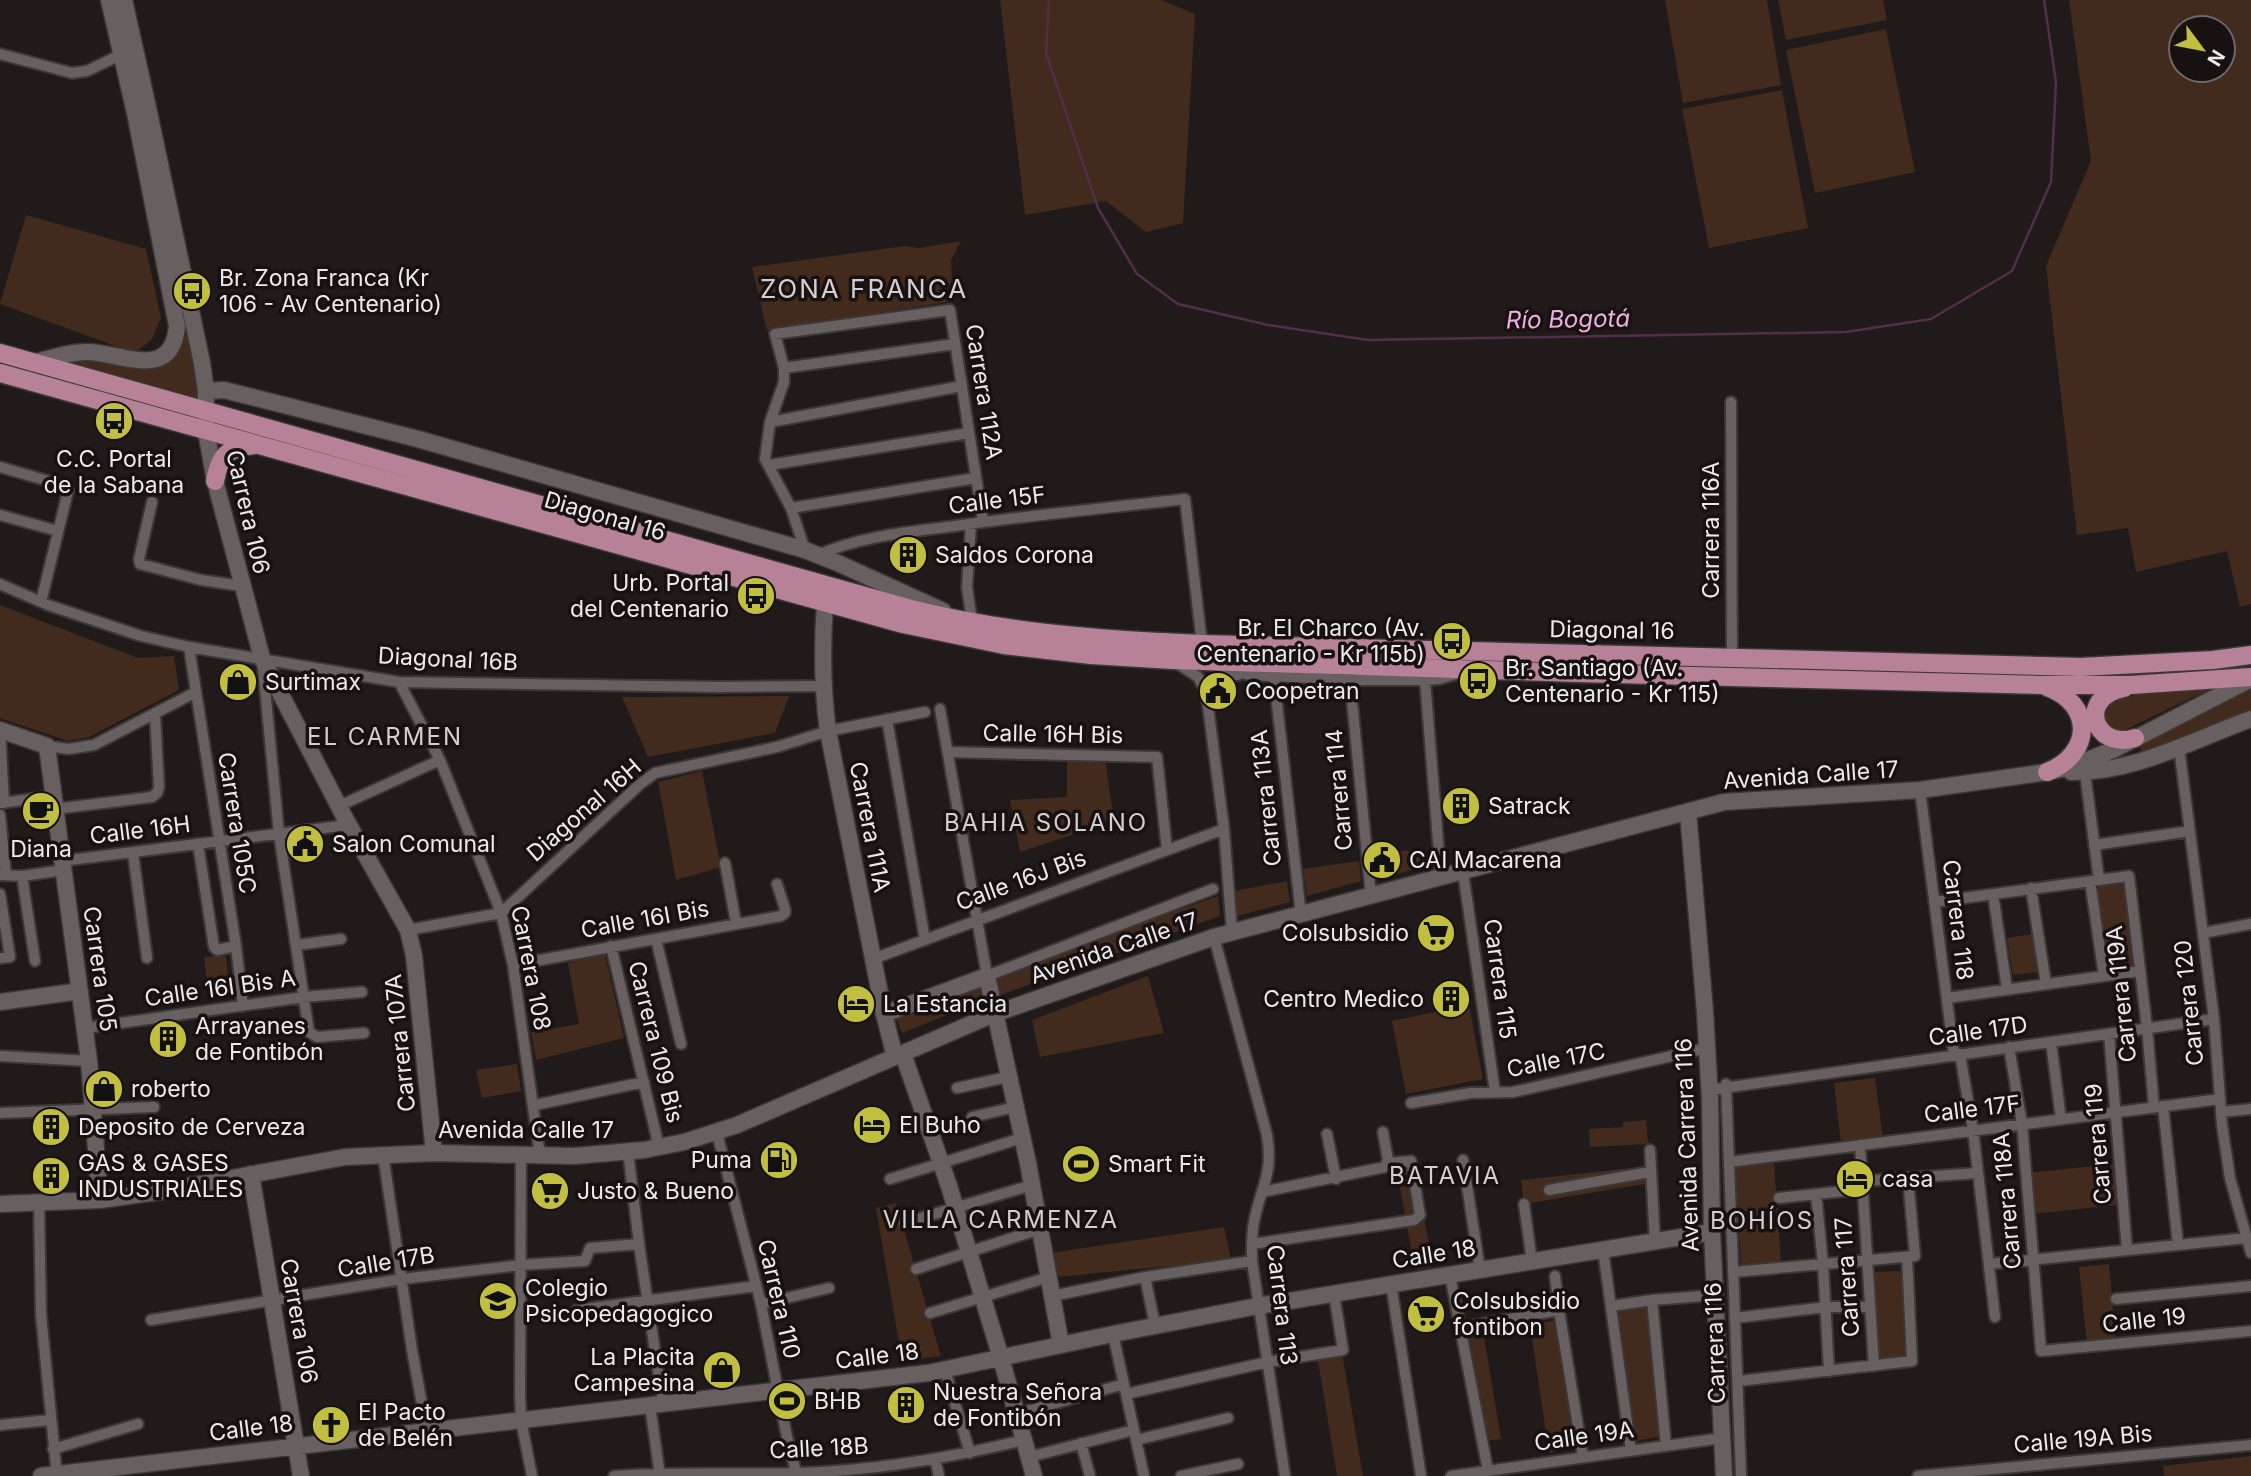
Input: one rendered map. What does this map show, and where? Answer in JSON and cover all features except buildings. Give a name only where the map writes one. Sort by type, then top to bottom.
[{"type":"main road","name":"Diagonal 16","points":[[0,353],[887,602],[972,622],[1203,652],[1465,670],[2040,685],[2131,685],[2251,678]]},
{"type":"main road","name":"Diagonal 16","points":[[0,373],[825,602],[982,642],[1091,655],[1173,660],[1203,652],[1732,657],[2081,667],[2198,662],[2251,655]]},
{"type":"main road","points":[[215,481],[218,465],[228,452],[243,446],[257,445]]},
{"type":"main road","points":[[2040,685],[2059,691],[2069,698],[2081,719],[2080,743],[2075,753],[2067,762],[2048,772]]},
{"type":"main road","points":[[2131,685],[2108,693],[2096,709],[2096,719],[2099,729],[2106,736],[2125,741],[2135,738]]},
{"type":"street","name":"Carrera 106","points":[[109,0],[122,54],[142,111],[202,363],[206,391],[206,431],[215,481],[262,658],[279,834],[309,1032],[317,1037],[364,1033]]},
{"type":"street","name":"Carrera 106","points":[[33,363],[68,354],[91,352],[145,362],[165,354],[173,342],[177,326],[124,0]]},
{"type":"street","points":[[0,54],[72,73],[87,71],[122,54]]},
{"type":"street","name":"Carrera 112A","points":[[784,368],[775,334],[950,310],[983,522]]},
{"type":"street","points":[[811,552],[765,459],[770,422],[784,382],[784,368],[955,344]]},
{"type":"street","name":"Diagonal 16","points":[[202,363],[214,375],[229,383],[314,411]]},
{"type":"street","points":[[770,422],[962,386]]},
{"type":"street","name":"Diagonal 16","points":[[206,391],[224,390],[314,411],[811,552],[972,622]]},
{"type":"street","name":"Carrera 116A","points":[[1731,402],[1732,657]]},
{"type":"street","points":[[769,465],[969,433]]},
{"type":"street","points":[[0,467],[66,487],[68,491],[41,602]]},
{"type":"street","points":[[791,508],[976,478]]},
{"type":"street","name":"Calle 15F","points":[[811,552],[883,536],[1185,499],[1203,652]]},
{"type":"street","points":[[152,502],[140,564],[188,577],[242,586]]},
{"type":"street","points":[[0,515],[58,531]]},
{"type":"street","points":[[971,524],[967,587],[972,622]]},
{"type":"street","name":"Diagonal 16B","points":[[0,584],[41,602],[116,628],[189,647],[399,682],[823,686]]},
{"type":"street","name":"Carrera 111A","points":[[825,602],[822,646],[828,731],[884,1014],[956,1208],[1034,1476]]},
{"type":"street","name":"Carrera 105C","points":[[189,647],[243,1006]]},
{"type":"street","name":"Diagonal 16","points":[[1203,652],[1249,675],[1274,677],[1425,680],[1439,679],[1465,670]]},
{"type":"street","name":"Carrera 107A","points":[[262,658],[348,825],[408,930],[414,956],[434,1153]]},
{"type":"street","points":[[1173,660],[1198,677],[1206,691],[1224,829],[1232,932]]},
{"type":"street","points":[[1206,691],[1213,680],[1219,677],[1249,675]]},
{"type":"street","name":"Carrera 113A","points":[[1274,677],[1301,915]]},
{"type":"street","name":"Avenida Calle 17","points":[[0,1204],[100,1200],[323,1160],[383,1154],[574,1156],[659,1147],[717,1133],[994,1014],[1214,937],[1737,801],[1920,790],[2048,772],[2093,759],[2251,678]]},
{"type":"street","name":"Carrera 114","points":[[1350,680],[1371,896]]},
{"type":"street","points":[[1425,680],[1441,878]]},
{"type":"street","name":"Carrera 108","points":[[399,682],[440,760],[501,912],[513,965],[535,1105],[540,1156]]},
{"type":"street","points":[[155,714],[159,787],[152,797],[55,803],[2,803],[0,730],[47,746],[68,749],[94,744],[196,692]]},
{"type":"street","points":[[940,709],[994,1014],[1032,1185],[1061,1345]]},
{"type":"street","points":[[828,731],[925,712]]},
{"type":"street","points":[[887,719],[925,940]]},
{"type":"street","name":"Avenida Calle 17","points":[[2048,772],[2085,773],[2143,760],[2251,719]]},
{"type":"street","name":"Diagonal 16H","points":[[501,912],[655,773],[777,747],[828,731]]},
{"type":"street","points":[[2135,738],[2134,748],[2143,760]]},
{"type":"street","name":"Carrera 105","points":[[47,746],[89,1061],[100,1200]]},
{"type":"street","name":"Carrera 120","points":[[2179,747],[2214,1019],[2221,1112],[2230,1178],[2250,1245]]},
{"type":"street","name":"Calle 16H Bis","points":[[948,752],[1157,757],[1167,850]]},
{"type":"street","points":[[339,806],[440,760]]},
{"type":"street","points":[[2085,773],[2094,845],[2094,880],[2104,976]]},
{"type":"street","name":"Carrera 118","points":[[1920,790],[1947,998],[1973,1130],[1995,1317]]},
{"type":"street","name":"Avenida Carrera 116","points":[[1688,812],[1707,1048],[1714,1295],[1724,1476]]},
{"type":"street","points":[[0,815],[3,875]]},
{"type":"street","name":"Calle 16H","points":[[3,875],[22,876],[63,865],[133,853],[348,825]]},
{"type":"street","name":"Calle 16J Bis","points":[[873,959],[1224,829]]},
{"type":"street","points":[[2094,845],[2190,831]]},
{"type":"street","name":"Carrera 105C","points":[[198,844],[215,949],[236,946]]},
{"type":"street","points":[[133,853],[147,958]]},
{"type":"street","points":[[725,863],[736,923]]},
{"type":"street","name":"Carrera 115","points":[[1463,872],[1495,1092]]},
{"type":"street","points":[[22,876],[35,961]]},
{"type":"street","name":"Carrera 119A","points":[[2094,880],[2129,876],[2147,1028],[2179,1245]]},
{"type":"street","points":[[1934,902],[2094,880]]},
{"type":"street","name":"Calle 16I Bis","points":[[513,965],[785,913],[777,884]]},
{"type":"street","points":[[2031,888],[2046,984]]},
{"type":"street","points":[[884,1014],[1213,889]]},
{"type":"street","points":[[0,894],[5,957]]},
{"type":"street","points":[[1993,894],[2007,989]]},
{"type":"street","points":[[408,930],[501,912]]},
{"type":"street","points":[[2203,933],[2251,924]]},
{"type":"street","name":"Carrera 113","points":[[1214,937],[1267,1135],[1270,1162],[1255,1215],[1252,1262],[1285,1476]]},
{"type":"street","points":[[297,945],[341,939]]},
{"type":"street","points":[[656,939],[681,1044]]},
{"type":"street","name":"Carrera 109 Bis","points":[[611,946],[659,1147]]},
{"type":"street","points":[[1947,998],[2140,971]]},
{"type":"street","points":[[0,1002],[80,991]]},
{"type":"street","name":"Calle 16I Bis A","points":[[85,1028],[304,997],[362,992]]},
{"type":"street","name":"Calle 17D","points":[[1709,1087],[1748,1084],[2214,1019]]},
{"type":"street","name":"Carrera 119","points":[[2109,1034],[2127,1250]]},
{"type":"street","points":[[2051,1042],[2061,1119]]},
{"type":"street","name":"Calle 17C","points":[[1411,1102],[1471,1093],[1513,1092],[1707,1048]]},
{"type":"street","name":"Carrera 118A","points":[[2010,1048],[2022,1124],[2041,1351]]},
{"type":"street","points":[[0,1056],[89,1061]]},
{"type":"street","points":[[957,1088],[1008,1077]]},
{"type":"street","points":[[535,1105],[644,1082]]},
{"type":"street","name":"Carrera 116","points":[[1726,1086],[1741,1476]]},
{"type":"street","name":"Calle 17F","points":[[1729,1162],[2220,1099]]},
{"type":"street","points":[[0,1113],[154,1107]]},
{"type":"street","points":[[972,1117],[1015,1107]]},
{"type":"street","points":[[2221,1112],[2251,1109]]},
{"type":"street","points":[[1383,1132],[1388,1163]]},
{"type":"street","name":"Carrera 110","points":[[717,1133],[772,1351],[797,1475]]},
{"type":"street","points":[[1326,1134],[1336,1179]]},
{"type":"street","points":[[890,1179],[1022,1138]]},
{"type":"street","name":"Carrera 117","points":[[1860,1145],[1874,1366]]},
{"type":"street","points":[[1650,1150],[1656,1242]]},
{"type":"street","points":[[628,1152],[647,1300],[660,1474]]},
{"type":"street","points":[[383,1154],[427,1432]]},
{"type":"street","points":[[521,1156],[521,1420],[532,1476]]},
{"type":"street","points":[[1463,1160],[1480,1270]]},
{"type":"street","points":[[1252,1244],[1414,1220],[1420,1215],[1411,1161],[1388,1163],[1385,1167],[1336,1179],[1262,1192]]},
{"type":"street","points":[[1549,1189],[1650,1172]]},
{"type":"street","points":[[1779,1198],[1908,1178],[1978,1173]]},
{"type":"street","name":"Carrera 106","points":[[251,1174],[301,1476]]},
{"type":"street","points":[[1738,1381],[1912,1362],[1908,1178]]},
{"type":"street","points":[[904,1223],[1032,1185]]},
{"type":"street","points":[[1816,1194],[1829,1371]]},
{"type":"street","points":[[39,1203],[41,1315],[53,1448],[51,1475]]},
{"type":"street","points":[[1524,1204],[1532,1262]]},
{"type":"street","points":[[916,1269],[1040,1230]]},
{"type":"street","name":"Calle 18","points":[[51,1475],[945,1370],[1258,1306],[1712,1232]]},
{"type":"street","name":"Calle 17B","points":[[151,1320],[402,1279],[586,1260],[590,1248],[639,1244]]},
{"type":"street","points":[[1989,1264],[2179,1245],[2250,1245]]},
{"type":"street","points":[[1603,1250],[1631,1451]]},
{"type":"street","points":[[1733,1272],[1911,1257]]},
{"type":"street","points":[[1052,1296],[1145,1277],[1252,1262]]},
{"type":"street","points":[[1450,1275],[1488,1471]]},
{"type":"street","points":[[1555,1276],[1583,1457]]},
{"type":"street","points":[[930,1313],[1049,1277]]},
{"type":"street","points":[[1145,1277],[1155,1325]]},
{"type":"street","points":[[1391,1284],[1421,1476]]},
{"type":"street","points":[[577,1310],[756,1286]]},
{"type":"street","points":[[2116,1299],[2251,1286]]},
{"type":"street","points":[[761,1304],[829,1288]]},
{"type":"street","points":[[1017,1413],[1125,1389],[1343,1349],[1334,1294]]},
{"type":"street","points":[[1611,1306],[1714,1295]]},
{"type":"street","points":[[1652,1300],[1666,1446]]},
{"type":"street","points":[[1735,1318],[1826,1307],[1870,1307]]},
{"type":"street","points":[[1460,1328],[1559,1310]]},
{"type":"street","name":"Calle 19","points":[[2041,1351],[2251,1331]]},
{"type":"street","points":[[1113,1334],[1141,1475]]},
{"type":"street","points":[[945,1370],[970,1453]]},
{"type":"street","points":[[1029,1457],[1081,1443],[1228,1418]]},
{"type":"street","points":[[0,1424],[50,1420]]},
{"type":"street","points":[[53,1448],[138,1423]]},
{"type":"street","name":"Calle 19A","points":[[1451,1476],[1723,1438]]},
{"type":"street","name":"Calle 18B","points":[[614,1476],[866,1472],[1024,1440]]},
{"type":"street","points":[[1081,1443],[1090,1476]]},
{"type":"street","name":"Calle 19A Bis","points":[[1918,1476],[2251,1445]]},
{"type":"street","points":[[935,1459],[939,1476]]},
{"type":"street","points":[[1181,1476],[1238,1464]]},
{"type":"shaded area","points":[[1000,0],[1161,0],[1195,14],[1183,223],[1146,232],[1106,201],[1025,215]]},
{"type":"shaded area","points":[[1665,0],[1767,0],[1781,85],[1683,103]]},
{"type":"shaded area","points":[[1778,0],[1883,0],[1887,20],[1786,40]]},
{"type":"shaded area","points":[[2069,0],[2251,0],[2251,604],[2240,607],[2227,551],[2136,572],[2128,528],[2077,535],[2046,266],[2091,161]]},
{"type":"shaded area","points":[[1886,29],[1915,172],[1815,193],[1786,50]]},
{"type":"shaded area","points":[[1782,90],[1808,228],[1709,248],[1682,109]]},
{"type":"shaded area","points":[[26,215],[146,249],[161,318],[152,339],[135,353],[0,304]]},
{"type":"shaded area","points":[[961,241],[951,260],[953,301],[767,331],[752,267]]},
{"type":"shaded area","points":[[187,325],[198,373],[197,400],[65,363],[98,359],[130,368],[151,370],[171,359],[178,351]]},
{"type":"shaded area","points":[[0,605],[138,658],[174,656],[179,690],[89,737],[68,741],[0,718]]},
{"type":"shaded area","points":[[2227,684],[2125,730],[2115,733],[2104,728],[2103,708],[2114,702],[2144,693]]},
{"type":"shaded area","points":[[2251,689],[2251,714],[2147,753],[2142,752],[2140,748],[2160,733]]},
{"type":"shaded area","points":[[789,696],[775,733],[648,757],[622,697]]},
{"type":"shaded area","points":[[1067,758],[1105,758],[1114,821],[1020,852],[1010,800],[1067,797]]},
{"type":"shaded area","points":[[702,771],[721,867],[676,880],[658,782]]},
{"type":"shaded area","points":[[1424,849],[1426,865],[1378,880],[1374,854]]},
{"type":"shaded area","points":[[1359,861],[1361,881],[1307,896],[1303,869]]},
{"type":"shaded area","points":[[2126,879],[2136,965],[2109,970],[2097,884]]},
{"type":"shaded area","points":[[1287,881],[1290,902],[1237,916],[1234,891]]},
{"type":"shaded area","points":[[1218,896],[1220,916],[997,996],[991,976]]},
{"type":"shaded area","points":[[2032,934],[2038,972],[2013,975],[2007,938]]},
{"type":"shaded area","points":[[605,954],[624,1038],[536,1060],[531,1032],[579,1024],[568,963]]},
{"type":"shaded area","points":[[226,955],[230,995],[209,998],[204,957]]},
{"type":"shaded area","points":[[1148,976],[1164,1033],[1040,1057],[1032,1020]]},
{"type":"shaded area","points":[[978,985],[985,1000],[902,1033],[895,1016]]},
{"type":"shaded area","points":[[1469,1005],[1483,1079],[1406,1094],[1392,1021]]},
{"type":"shaded area","points":[[517,1064],[521,1091],[482,1098],[476,1070]]},
{"type":"shaded area","points":[[1875,1078],[1883,1138],[1841,1143],[1834,1083]]},
{"type":"shaded area","points":[[1646,1120],[1648,1144],[1590,1147],[1589,1129],[1623,1127],[1623,1122]]},
{"type":"shaded area","points":[[1414,1163],[1433,1266],[1415,1270],[1396,1166]]},
{"type":"shaded area","points":[[1774,1163],[1781,1262],[1741,1266],[1735,1166]]},
{"type":"shaded area","points":[[2113,1164],[2117,1205],[2032,1214],[2028,1173]]},
{"type":"shaded area","points":[[1649,1166],[1651,1183],[1524,1204],[1521,1180]]},
{"type":"shaded area","points":[[896,1203],[941,1356],[902,1361],[876,1208]]},
{"type":"shaded area","points":[[1224,1227],[1231,1260],[1056,1277],[1050,1253]]},
{"type":"shaded area","points":[[2109,1264],[2116,1341],[2087,1344],[2079,1267]]},
{"type":"shaded area","points":[[1904,1271],[1909,1358],[1878,1363],[1870,1272]]},
{"type":"shaded area","points":[[1648,1306],[1661,1436],[1632,1442],[1617,1311]]},
{"type":"shaded area","points":[[1557,1320],[1578,1447],[1549,1453],[1530,1325]]},
{"type":"shaded area","points":[[1483,1330],[1501,1439],[1487,1441],[1466,1333]]},
{"type":"shaded area","points":[[1342,1353],[1363,1476],[1337,1476],[1317,1355]]},
{"type":"shaded area","points":[[2251,1456],[2251,1476],[2164,1476],[2163,1466]]},
{"type":"waterway","name":"Río Bogotá","points":[[1049,0],[1046,53],[1098,208],[1137,274],[1178,304],[1268,325],[1368,340],[1846,332],[1931,319],[2012,271],[2051,182],[2056,82],[2044,0]]},
{"type":"place","name":"Br. Zona Franca (Kr 106 - Av Centenario)","points":[[192,291]]},
{"type":"place","name":"C.C. Portal de la Sabana","points":[[114,421]]},
{"type":"place","name":"Saldos Corona","points":[[908,555]]},
{"type":"place","name":"Urb. Portal del Centenario","points":[[756,596]]},
{"type":"place","name":"Br. El Charco (Av. Centenario - Kr 115b)","points":[[1452,641]]},
{"type":"place","name":"Br. Santiago (Av. Centenario - Kr 115)","points":[[1478,681]]},
{"type":"place","name":"Surtimax","points":[[238,682]]},
{"type":"place","name":"Coopetran","points":[[1218,691]]},
{"type":"place","name":"Satrack","points":[[1461,806]]},
{"type":"place","name":"Diana","points":[[41,811]]},
{"type":"place","name":"Salon Comunal","points":[[305,844]]},
{"type":"place","name":"CAI Macarena","points":[[1382,860]]},
{"type":"place","name":"Colsubsidio","points":[[1436,933]]},
{"type":"place","name":"Centro Medico","points":[[1451,999]]},
{"type":"place","name":"La Estancia","points":[[856,1004]]},
{"type":"place","name":"Arrayanes de Fontibón","points":[[168,1039]]},
{"type":"place","name":"roberto","points":[[104,1089]]},
{"type":"place","name":"El Buho","points":[[872,1125]]},
{"type":"place","name":"Deposito de Cerveza","points":[[51,1127]]},
{"type":"place","name":"Puma","points":[[779,1160]]},
{"type":"place","name":"Smart Fit","points":[[1081,1164]]},
{"type":"place","name":"GAS & GASES INDUSTRIALES","points":[[51,1176]]},
{"type":"place","name":"casa","points":[[1855,1179]]},
{"type":"place","name":"Justo & Bueno","points":[[550,1191]]},
{"type":"place","name":"Colegio Psicopedagogico","points":[[498,1301]]},
{"type":"place","name":"Colsubsidio fontibon","points":[[1426,1314]]},
{"type":"place","name":"La Placita Campesina","points":[[722,1370]]},
{"type":"place","name":"BHB","points":[[787,1401]]},
{"type":"place","name":"Nuestra Señora de Fontibón","points":[[906,1405]]},
{"type":"place","name":"El Pacto de Belén","points":[[331,1425]]},
{"type":"district","name":"ZONA FRANCA","points":[[864,288]]},
{"type":"district","name":"EL CARMEN","points":[[385,736]]},
{"type":"district","name":"BAHIA SOLANO","points":[[1046,822]]},
{"type":"district","name":"BATAVIA","points":[[1445,1175]]},
{"type":"district","name":"VILLA CARMENZA","points":[[1001,1219]]},
{"type":"district","name":"BOHÍOS","points":[[1762,1220]]}]
